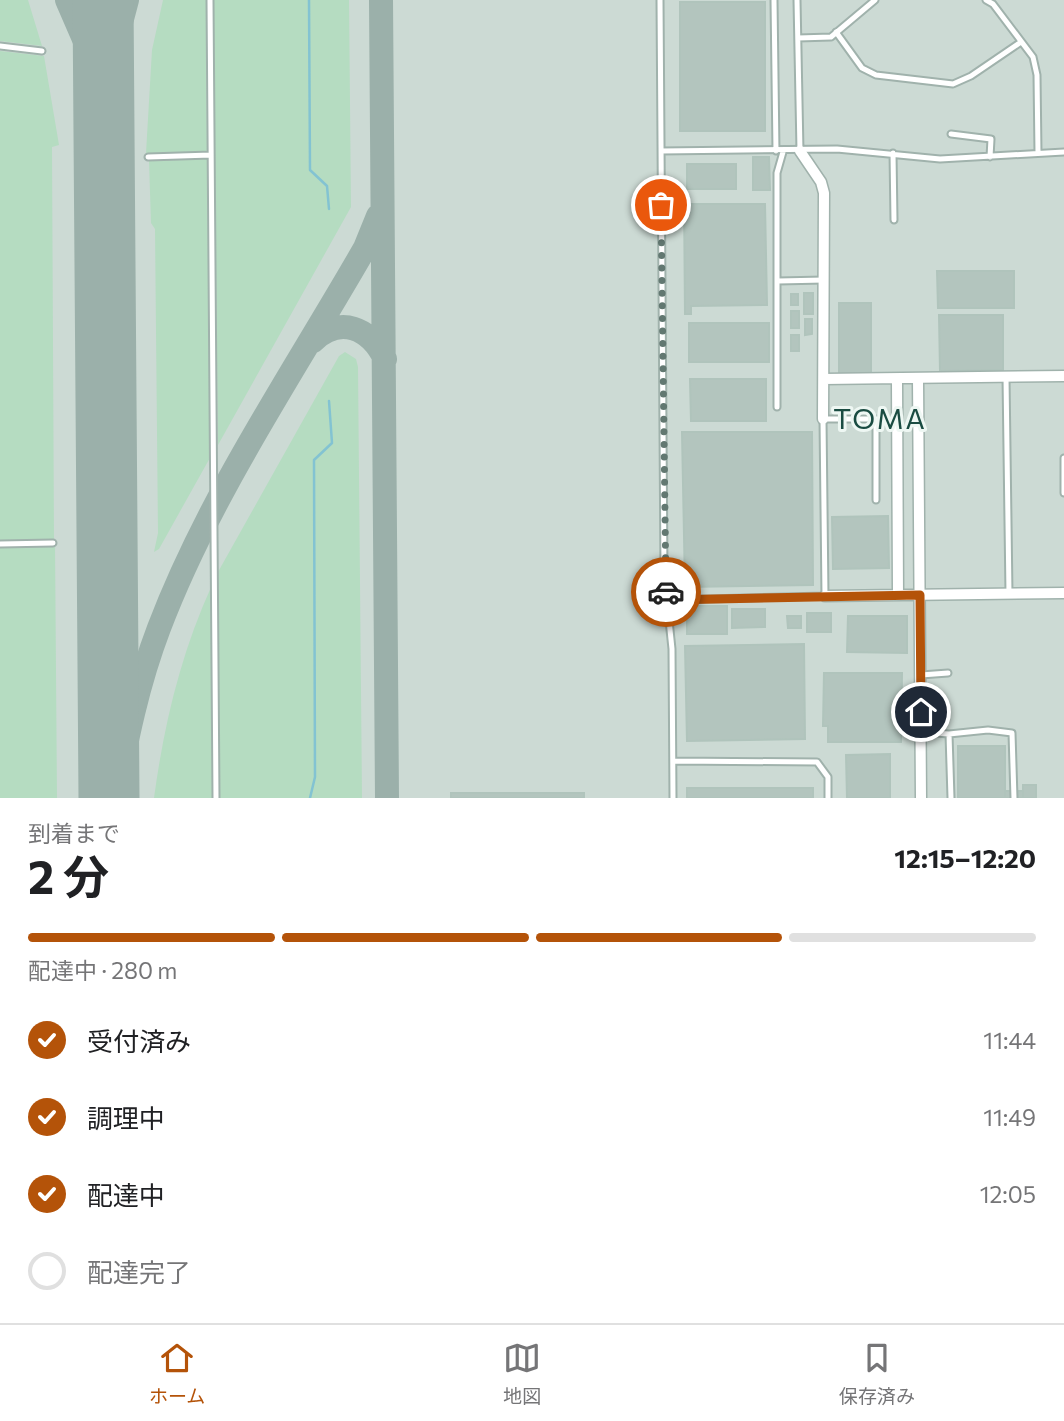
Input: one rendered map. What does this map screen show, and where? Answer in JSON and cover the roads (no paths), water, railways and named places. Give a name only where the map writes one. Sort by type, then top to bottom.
[{"type":"street","points":[[800,151],[821,181],[824,193],[823,419]]},
{"type":"street","points":[[824,379],[1064,376]]},
{"type":"street","points":[[918,379],[921,798]]},
{"type":"street","points":[[897,380],[898,595]]},
{"type":"street","points":[[825,596],[1064,593]]},
{"type":"lane","points":[[210,0],[216,798]]},
{"type":"lane","points":[[660,0],[664,572],[672,649],[673,798]]},
{"type":"lane","points":[[774,0],[779,151],[776,407]]},
{"type":"lane","points":[[797,0],[800,151]]},
{"type":"lane","points":[[798,38],[831,37],[875,0]]},
{"type":"lane","points":[[986,0],[993,4],[1033,57],[1037,75],[1038,153]]},
{"type":"lane","points":[[836,32],[862,68],[876,75],[953,84],[971,76],[1021,42]]},
{"type":"lane","points":[[0,46],[41,51]]},
{"type":"lane","points":[[951,134],[992,139],[989,157]]},
{"type":"lane","points":[[661,151],[837,149],[940,159],[1064,152]]},
{"type":"lane","points":[[893,153],[894,220]]},
{"type":"lane","points":[[148,156],[211,155]]},
{"type":"lane","points":[[778,281],[824,280]]},
{"type":"lane","points":[[1006,377],[1009,594]]},
{"type":"lane","points":[[667,600],[825,596],[823,419],[876,419],[876,500]]},
{"type":"lane","points":[[1064,458],[1064,493]]},
{"type":"lane","points":[[0,544],[54,543]]},
{"type":"lane","points":[[921,675],[948,673]]},
{"type":"lane","points":[[921,732],[949,734],[988,730],[1012,733],[1014,798]]},
{"type":"lane","points":[[949,734],[951,798]]},
{"type":"lane","points":[[673,761],[817,762],[828,777],[828,798]]},
{"type":"waterway","points":[[309,0],[310,170],[327,186],[329,209]]},
{"type":"waterway","points":[[310,798],[315,777],[314,460],[332,443],[329,401]]},
{"type":"district","name":"TOMA","points":[[880,419]]}]
